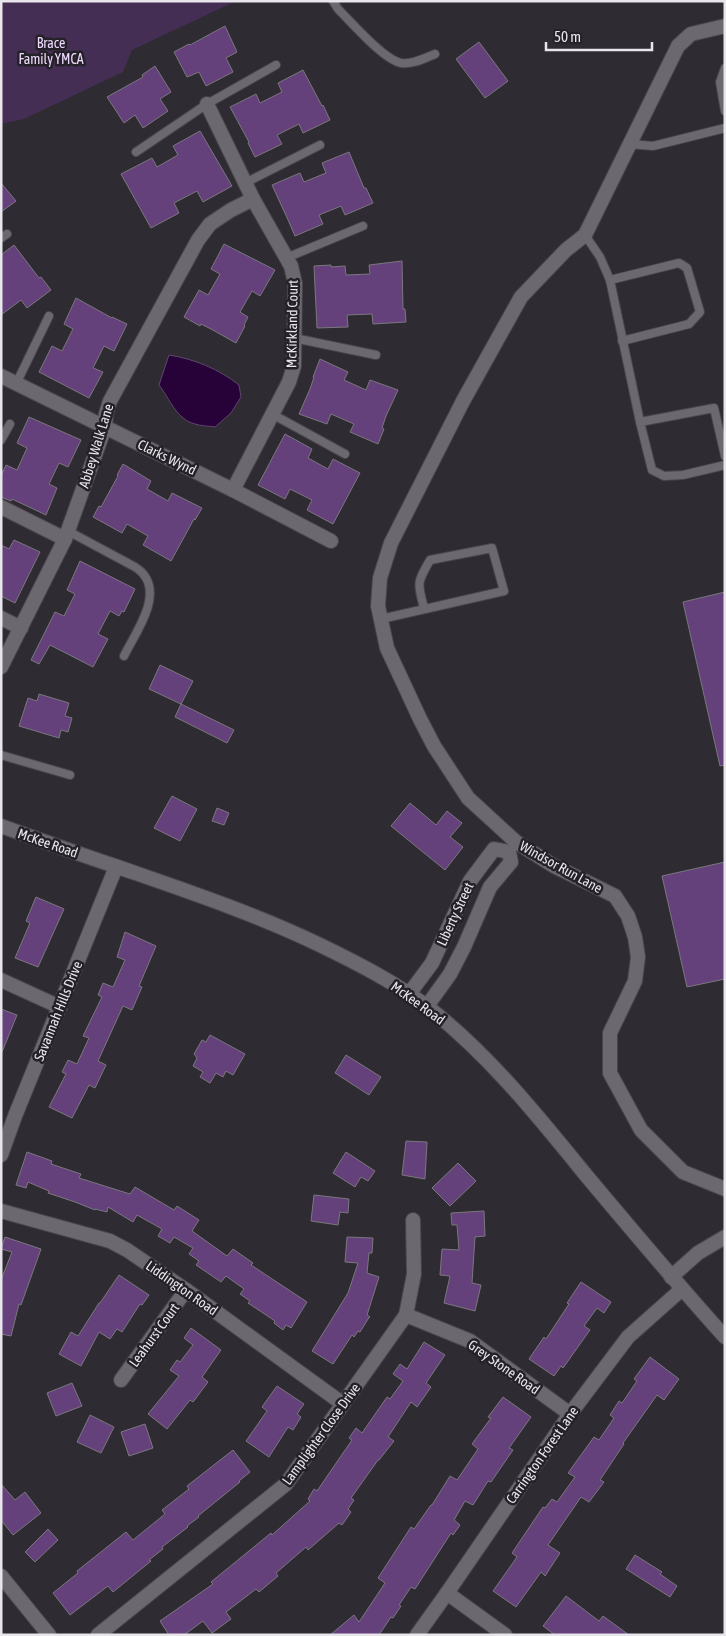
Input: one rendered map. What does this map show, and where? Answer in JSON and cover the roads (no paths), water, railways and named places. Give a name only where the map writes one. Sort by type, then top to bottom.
[{"type":"street","points":[[585,235],[678,46],[691,34],[725,26]]},
{"type":"street","name":"McKirkland Court","points":[[207,104],[253,199],[291,266],[295,283],[294,366],[289,382],[233,490]]},
{"type":"street","name":"Abbey Walk Lane","points":[[1,667],[66,535],[105,427],[110,401],[198,240],[210,224],[231,210],[253,199]]},
{"type":"street","name":"Windsor Run Lane","points":[[585,235],[566,250],[521,297],[463,401],[391,543],[380,578],[378,606],[387,648],[420,719],[434,746],[468,798],[512,847],[615,896],[628,916],[635,937],[638,957],[635,981],[610,1033],[610,1073],[641,1130],[683,1172],[725,1189]]},
{"type":"street","name":"Clarks Wynd","points":[[1,376],[233,490],[330,542]]},
{"type":"street","points":[[1,507],[66,535]]},
{"type":"street","points":[[1,618],[21,628]]},
{"type":"street","name":"McKee Road","points":[[1,826],[222,903],[292,932],[359,964],[427,1006],[480,1053],[506,1080],[682,1290],[725,1337]]},
{"type":"street","name":"Liberty Street","points":[[409,994],[432,963],[470,881],[494,849],[512,847],[511,862],[490,887],[464,948],[450,974],[427,1006]]},
{"type":"street","name":"Savannah Hills Drive","points":[[1,1156],[15,1116],[116,867]]},
{"type":"street","points":[[458,904],[477,915]]},
{"type":"street","points":[[1,980],[60,1006]]},
{"type":"street","name":"Liddington Road","points":[[1,1211],[110,1241],[127,1250],[186,1290],[343,1404]]},
{"type":"street","name":"Lamplighter Close Drive","points":[[98,1635],[286,1484],[406,1315],[414,1274],[413,1220]]},
{"type":"street","points":[[671,1277],[698,1253],[725,1238]]},
{"type":"street","name":"Leahurst Court","points":[[121,1380],[186,1290]]},
{"type":"street","name":"Carrington Forest Lane","points":[[417,1635],[570,1414],[628,1337],[682,1290]]},
{"type":"street","name":"Grey Stone Road","points":[[406,1315],[470,1342],[570,1414]]},
{"type":"street","points":[[1,1576],[49,1635]]},
{"type":"street","points":[[447,1593],[505,1635]]},
{"type":"lane","points":[[333,1],[338,9],[383,53],[401,63],[415,62],[435,54]]},
{"type":"lane","points":[[136,152],[207,104],[276,65]]},
{"type":"lane","points":[[725,68],[720,82],[725,111]]},
{"type":"lane","points":[[629,144],[653,146],[725,128]]},
{"type":"lane","points":[[245,183],[320,145]]},
{"type":"lane","points":[[286,258],[363,226]]},
{"type":"lane","points":[[585,235],[600,257],[610,280],[652,470],[664,476],[683,475],[725,465]]},
{"type":"lane","points":[[610,280],[679,263],[687,268],[700,312],[689,324],[622,341]]},
{"type":"lane","points":[[16,384],[49,316]]},
{"type":"lane","points":[[294,338],[376,355]]},
{"type":"lane","points":[[640,422],[714,408],[725,456]]},
{"type":"lane","points":[[272,414],[344,454]]},
{"type":"lane","points":[[1,440],[10,424]]},
{"type":"lane","points":[[66,535],[135,567],[144,574],[150,596],[149,607],[124,656]]},
{"type":"lane","points":[[381,619],[504,591],[492,548],[430,560],[420,578],[419,587],[424,608]]},
{"type":"lane","points":[[1,755],[70,775]]},
{"type":"park label","name":"Brace Family YMCA","points":[[51,52]]}]
